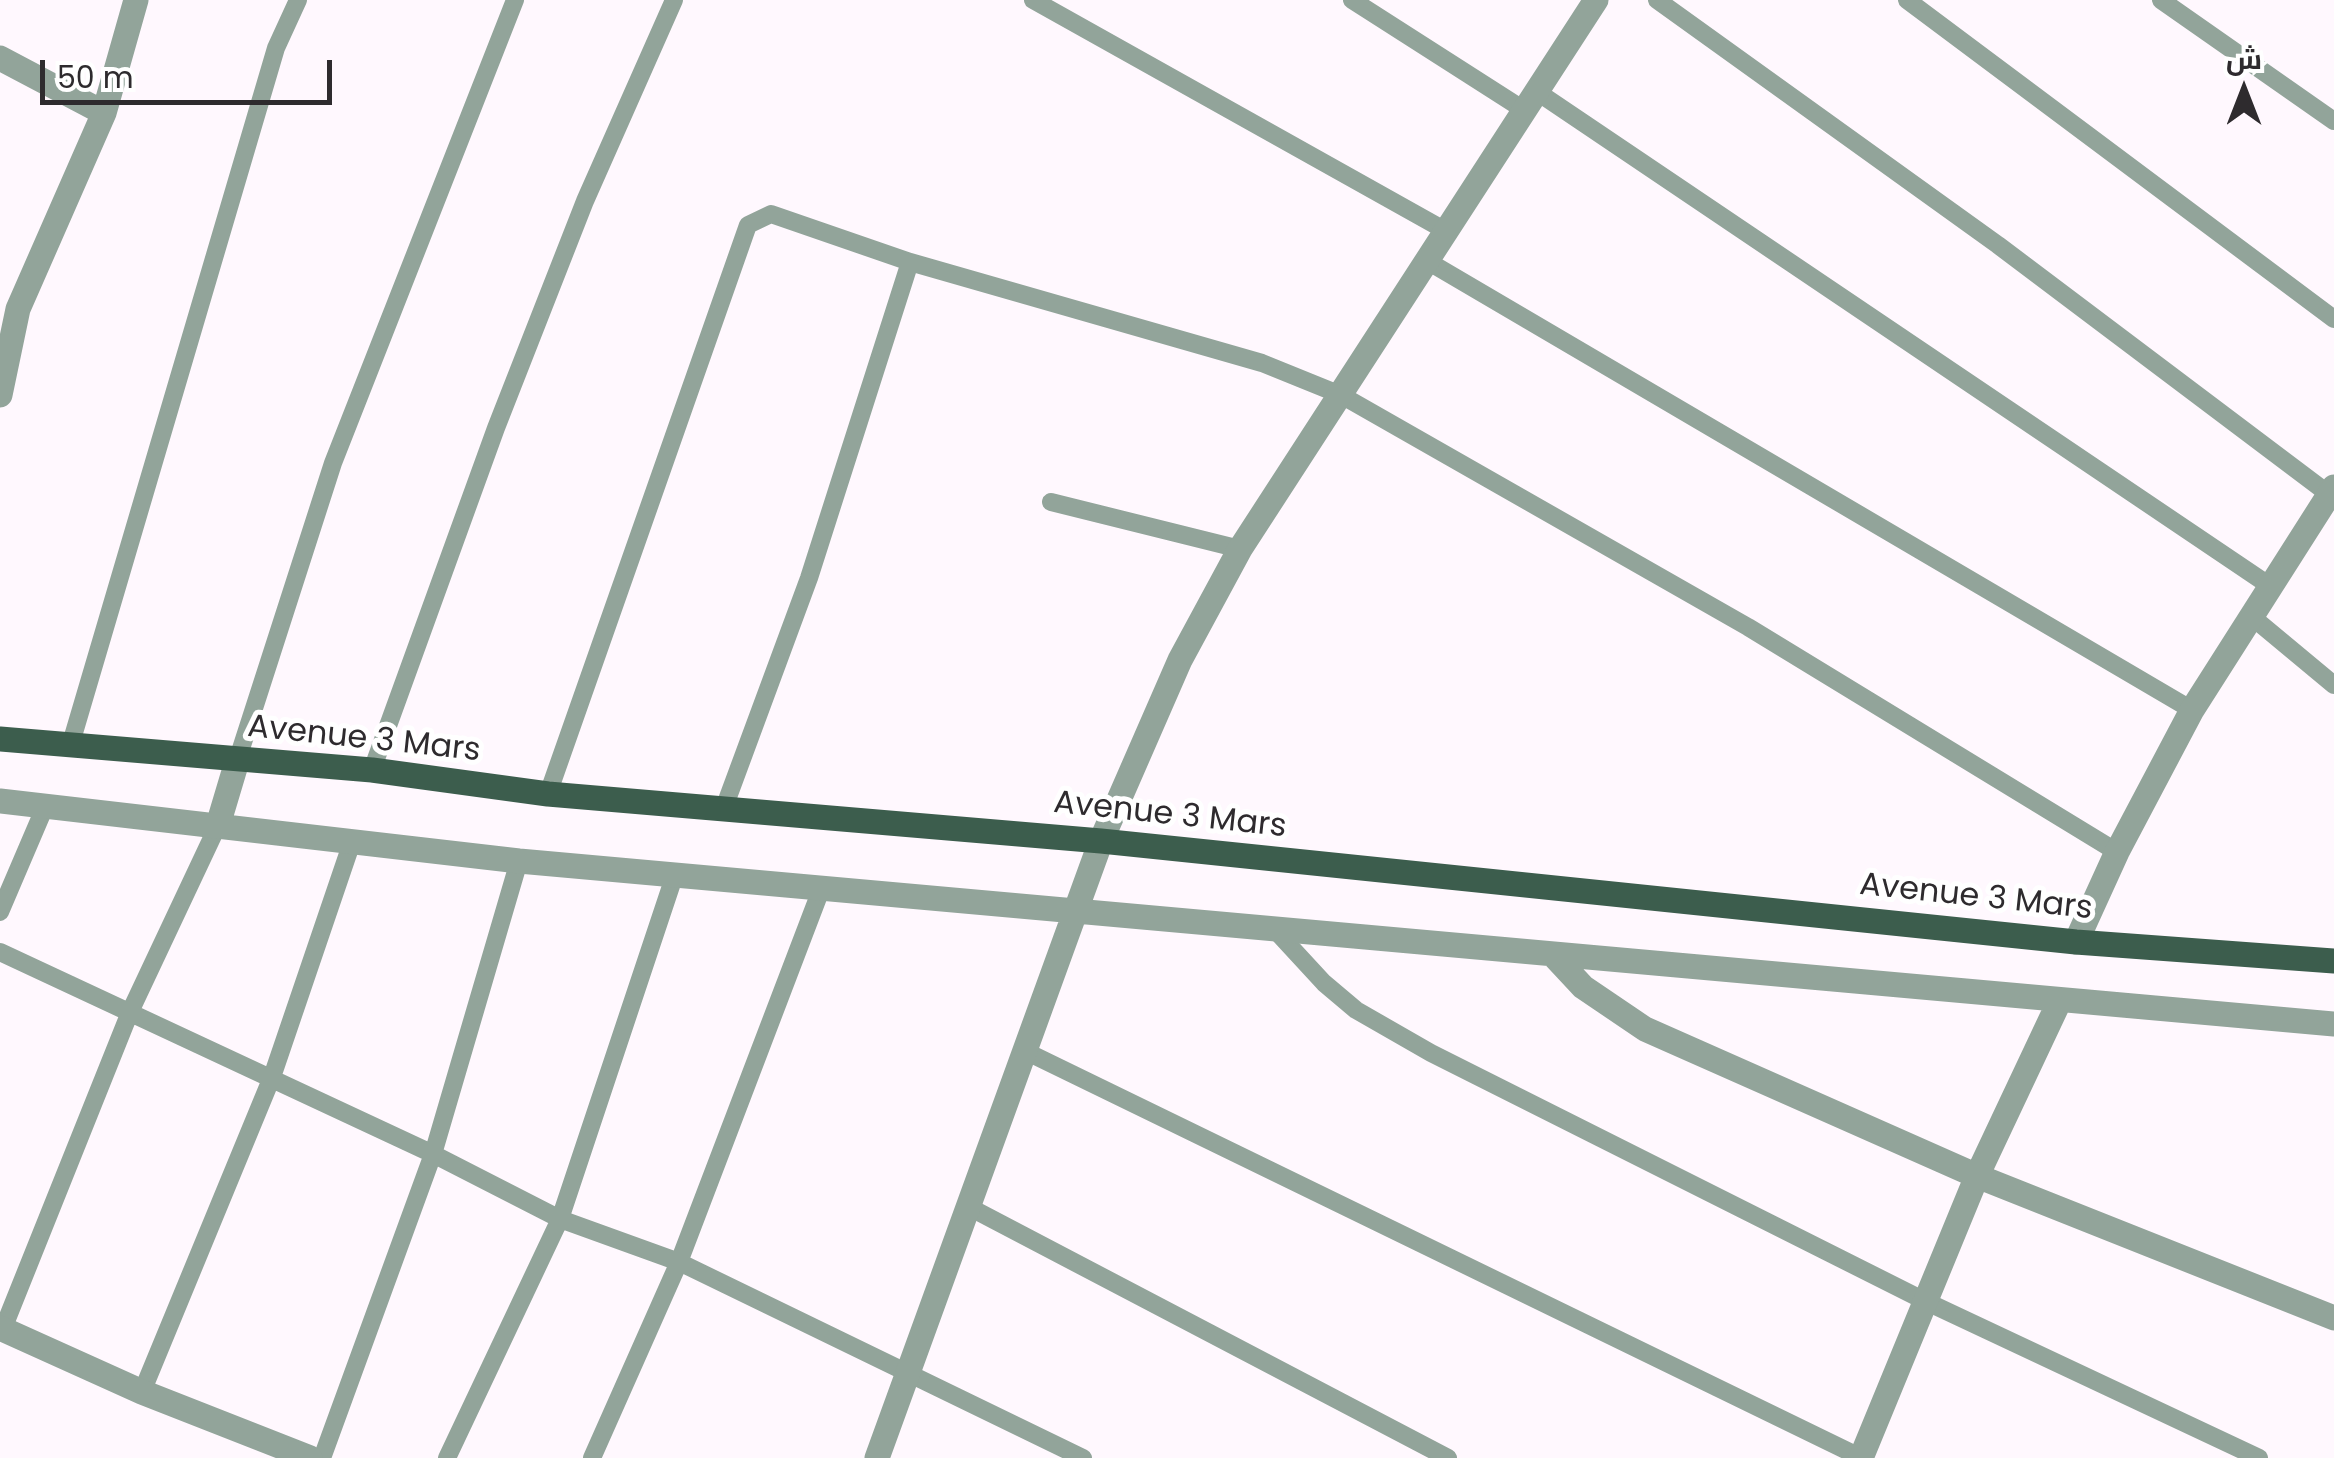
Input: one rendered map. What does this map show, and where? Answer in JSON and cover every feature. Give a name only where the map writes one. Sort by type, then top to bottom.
[{"type":"main road","name":"Avenue 3 Mars","points":[[0,739],[372,770],[548,794],[1101,841],[2076,942],[2334,962]]},
{"type":"street","points":[[0,396],[9,304],[104,113],[136,0]]},
{"type":"street","points":[[878,1458],[1101,841],[1180,660],[1240,549],[1596,0]]},
{"type":"street","points":[[0,58],[104,113]]},
{"type":"street","points":[[2076,942],[2117,852],[2192,710],[2332,493]]},
{"type":"street","points":[[218,825],[238,758]]},
{"type":"street","points":[[0,801],[44,810],[353,839],[519,861],[2334,1024]]},
{"type":"street","points":[[1554,956],[1583,987],[1645,1028],[1977,1176],[2334,1318]]},
{"type":"street","points":[[1861,1458],[1977,1176],[2058,1002]]},
{"type":"street","points":[[1,1329],[142,1392],[310,1458]]},
{"type":"lane","points":[[71,742],[276,48],[298,0]]},
{"type":"lane","points":[[238,758],[333,463],[515,0]]},
{"type":"lane","points":[[372,770],[496,428],[585,201],[674,0]]},
{"type":"lane","points":[[1033,0],[1446,231]]},
{"type":"lane","points":[[1352,0],[1530,101],[2270,586]]},
{"type":"lane","points":[[1657,0],[1998,244],[2332,493]]},
{"type":"lane","points":[[1907,0],[2334,319]]},
{"type":"lane","points":[[2161,0],[2334,121]]},
{"type":"lane","points":[[548,794],[748,225],[771,214],[910,262],[1262,363],[1341,395],[1748,627],[2117,852]]},
{"type":"lane","points":[[724,808],[810,578],[910,262]]},
{"type":"lane","points":[[1428,262],[2192,710]]},
{"type":"lane","points":[[1050,502],[1240,549]]},
{"type":"lane","points":[[2251,616],[2334,684]]},
{"type":"lane","points":[[0,912],[44,810]]},
{"type":"lane","points":[[1,1329],[130,1012],[218,825]]},
{"type":"lane","points":[[142,1392],[272,1077],[353,839]]},
{"type":"lane","points":[[322,1458],[433,1154],[519,861]]},
{"type":"lane","points":[[447,1458],[560,1218],[676,874]]},
{"type":"lane","points":[[592,1458],[679,1262],[822,886]]},
{"type":"lane","points":[[1276,931],[1324,983],[1356,1010],[1431,1053],[1924,1301],[2259,1458]]},
{"type":"lane","points":[[0,952],[272,1077],[560,1218],[679,1262],[1082,1458]]},
{"type":"lane","points":[[1025,1051],[1861,1458]]},
{"type":"lane","points":[[971,1208],[1448,1458]]}]
